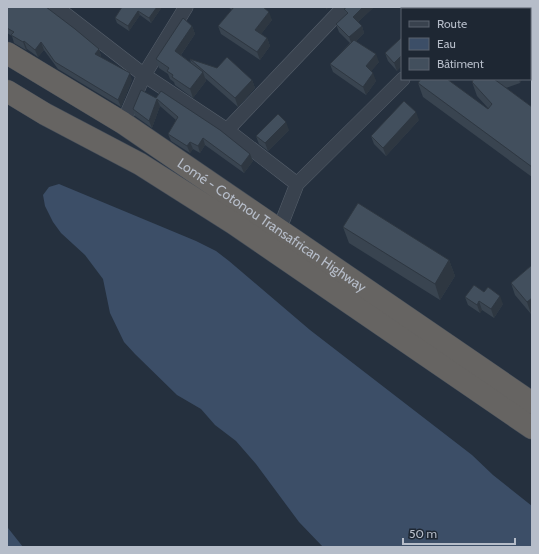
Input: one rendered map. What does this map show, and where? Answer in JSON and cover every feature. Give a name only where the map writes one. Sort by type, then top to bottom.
[{"type":"highway","name":"Lomé - Cotonou Transafrican Highway","points":[[7,54],[123,123],[273,239],[532,403]]},
{"type":"highway","points":[[7,91],[45,114],[140,164],[233,223],[273,239],[532,428]]},
{"type":"street","points":[[56,7],[144,75],[227,130],[297,184]]},
{"type":"street","points":[[123,123],[144,75],[186,7]]},
{"type":"street","points":[[227,130],[344,7]]},
{"type":"street","points":[[273,239],[297,184],[402,80]]},
{"type":"water","points":[[59,184],[196,241],[216,251],[310,330],[472,455],[493,475],[532,506],[532,547],[323,547],[299,522],[256,464],[236,441],[215,425],[201,409],[177,395],[124,342],[110,313],[103,279],[85,255],[61,233],[53,222],[45,206],[43,195],[49,187]]},
{"type":"water","points":[[7,524],[8,528],[23,547],[7,547]]},
{"type":"building","points":[[7,7],[46,7],[99,49],[95,54],[130,73],[118,100],[55,62],[41,42],[35,50],[24,41],[23,42],[11,35],[14,32],[7,28]]},
{"type":"building","points":[[122,7],[157,7],[149,18],[138,11],[128,26],[115,18]]},
{"type":"building","points":[[234,7],[263,7],[269,12],[255,30],[267,38],[257,52],[218,26]]},
{"type":"building","points":[[347,7],[363,7],[353,17],[362,26],[349,37],[336,24],[348,13],[344,9]]},
{"type":"building","points":[[183,18],[192,26],[175,51],[203,72],[190,89],[172,77],[173,75],[167,71],[169,68],[156,59]]},
{"type":"building","points":[[401,38],[401,56],[394,63],[385,53]]},
{"type":"building","points":[[354,40],[376,54],[366,66],[373,73],[363,87],[330,64]]},
{"type":"building","points":[[227,57],[252,80],[235,98],[190,59],[217,68]]},
{"type":"building","points":[[420,80],[448,80],[488,109],[492,104],[472,82],[473,80],[495,80],[532,107],[532,167],[418,83]]},
{"type":"building","points":[[141,90],[156,98],[161,91],[220,130],[250,154],[241,166],[203,138],[198,146],[190,142],[187,146],[168,134],[178,117],[157,99],[149,121],[133,109]]},
{"type":"building","points":[[404,101],[416,112],[383,148],[371,136]]},
{"type":"building","points":[[278,114],[286,122],[265,143],[256,136]]},
{"type":"building","points":[[358,203],[449,260],[435,284],[343,227]]},
{"type":"building","points":[[532,265],[532,298],[527,302],[511,283]]},
{"type":"building","points":[[474,285],[484,292],[488,287],[500,296],[491,309],[479,301],[477,305],[465,297]]}]
